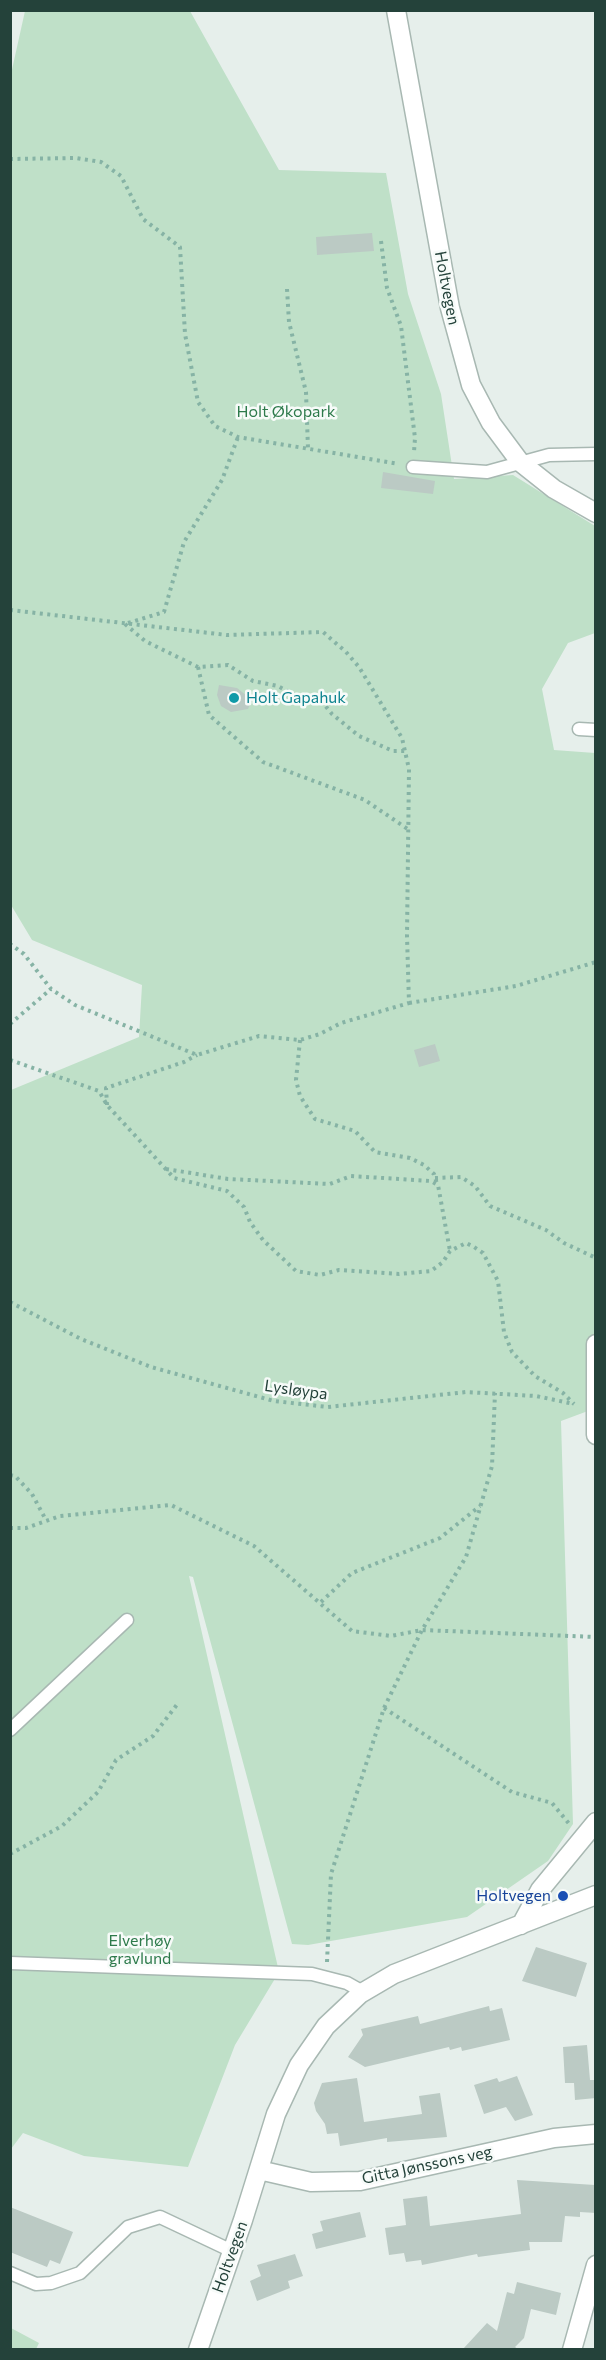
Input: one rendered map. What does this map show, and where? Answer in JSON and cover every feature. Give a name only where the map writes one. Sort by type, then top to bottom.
[{"type":"street","name":"Holtvegen","points":[[396,10],[450,308],[463,363],[484,411],[520,462],[554,489],[596,513]]},
{"type":"street","points":[[596,1344],[593,1407],[596,1435]]},
{"type":"street","points":[[521,1925],[540,1890],[596,1822]]},
{"type":"street","name":"Holtvegen","points":[[198,2349],[260,2170],[276,2114],[299,2065],[326,2026],[363,1992],[394,1974],[596,1895]]},
{"type":"street","name":"Gitta Jønssons veg","points":[[260,2170],[310,2182],[360,2181],[554,2138],[596,2134]]},
{"type":"street","points":[[572,2349],[596,2265]]},
{"type":"lane","points":[[413,467],[487,472],[549,455],[596,454]]},
{"type":"lane","points":[[579,729],[596,730]]},
{"type":"lane","points":[[10,1730],[127,1620]]},
{"type":"lane","points":[[10,1963],[131,1970],[292,1973],[327,1977],[347,1983],[363,1992]]},
{"type":"lane","points":[[10,2273],[36,2284],[51,2283],[80,2273],[128,2227],[160,2217],[231,2251]]},
{"type":"path","points":[[10,159],[76,158],[101,162],[121,176],[143,219],[180,247],[185,334],[198,402],[215,426],[238,437],[413,467],[415,438],[402,336],[387,288],[381,241]]},
{"type":"path","points":[[287,289],[289,322],[306,392],[308,449]]},
{"type":"path","points":[[125,624],[164,612],[184,542],[222,480],[238,437]]},
{"type":"path","points":[[10,610],[227,635],[323,632],[359,667],[402,738],[409,769],[409,1003]]},
{"type":"path","points":[[125,624],[145,641],[198,667],[228,666],[253,681],[278,686],[296,696],[319,698],[332,714],[360,736],[393,751],[405,751]]},
{"type":"path","points":[[198,667],[209,715],[263,762],[365,800],[409,830]]},
{"type":"path","points":[[10,944],[24,954],[51,989],[75,1005],[197,1055]]},
{"type":"path","points":[[107,1105],[106,1088],[184,1062],[197,1055],[259,1036],[300,1040],[320,1034],[341,1023],[409,1003],[516,986],[596,962]]},
{"type":"path","points":[[10,1024],[51,989]]},
{"type":"path","points":[[300,1040],[296,1080],[300,1096],[315,1119],[355,1131],[375,1152],[410,1158],[424,1165],[438,1185],[450,1251]]},
{"type":"path","points":[[10,1060],[99,1091],[107,1105],[174,1178],[182,1182],[189,1181],[227,1191],[244,1206],[250,1222],[263,1240],[296,1271],[320,1275],[339,1270],[399,1274],[431,1271],[443,1262],[450,1251],[466,1243],[483,1253],[498,1281],[504,1332],[512,1352],[535,1376],[563,1393],[574,1404]]},
{"type":"path","points":[[166,1169],[228,1179],[330,1184],[351,1176],[401,1181],[418,1178],[438,1185]]},
{"type":"path","points":[[435,1178],[461,1177],[475,1186],[490,1206],[546,1230],[564,1243],[596,1258]]},
{"type":"path","name":"Lysløypa","points":[[10,1302],[81,1339],[152,1367],[274,1401],[328,1407],[466,1392],[536,1396],[593,1407]]},
{"type":"path","points":[[327,1977],[331,1874],[384,1708],[422,1630],[466,1557],[492,1466],[495,1393]]},
{"type":"path","points":[[10,1475],[15,1476],[32,1494],[46,1521]]},
{"type":"path","points":[[10,1528],[26,1528],[60,1516],[171,1505],[254,1546],[352,1631],[391,1636],[422,1630],[596,1637]]},
{"type":"path","points":[[321,1602],[352,1573],[440,1538],[481,1505]]},
{"type":"path","points":[[10,1854],[62,1826],[98,1792],[116,1760],[153,1736],[179,1702]]},
{"type":"path","points":[[384,1708],[512,1792],[552,1803],[581,1838]]},
{"type":"green space","points":[[25,11],[190,11],[279,170],[386,173],[408,294],[441,394],[454,479],[513,475],[595,526],[595,633],[568,643],[542,689],[554,750],[595,753],[596,1408],[561,1421],[573,1824],[548,1861],[467,1917],[308,1945],[292,1944],[193,1577],[189,1576],[279,1972],[235,2045],[188,2167],[84,2156],[23,2133],[11,2149],[11,1090],[139,1037],[142,985],[32,940],[11,905],[11,74]]},
{"type":"green space","points":[[11,2328],[39,2343],[36,2349],[11,2349]]},
{"type":"building","points":[[372,233],[374,251],[317,255],[316,237]]},
{"type":"building","points":[[383,472],[435,481],[433,494],[381,488]]},
{"type":"building","name":"Holt Gapahuk","points":[[219,685],[237,688],[252,700],[248,709],[231,712],[221,706],[217,695]]},
{"type":"building","points":[[435,1044],[440,1061],[419,1067],[414,1050]]},
{"type":"building","points":[[536,1947],[587,1963],[576,1997],[522,1981]]},
{"type":"building","points":[[489,2006],[490,2011],[502,2008],[510,2040],[462,2051],[461,2047],[450,2050],[449,2047],[365,2067],[348,2057],[363,2035],[361,2029],[418,2016],[420,2024]]},
{"type":"building","points":[[587,2045],[590,2080],[596,2080],[596,2098],[575,2100],[574,2083],[565,2083],[563,2047]]},
{"type":"building","points":[[517,2076],[533,2115],[515,2121],[506,2107],[484,2114],[474,2085],[497,2078],[499,2082]]},
{"type":"building","points":[[357,2078],[364,2122],[422,2114],[419,2096],[440,2093],[447,2137],[387,2142],[387,2138],[340,2146],[338,2133],[327,2134],[325,2124],[316,2111],[314,2103],[322,2083]]},
{"type":"building","points":[[517,2180],[595,2185],[596,2213],[580,2212],[580,2217],[565,2216],[562,2242],[529,2242],[530,2250],[478,2257],[477,2254],[422,2265],[421,2260],[406,2262],[404,2253],[389,2255],[385,2228],[406,2225],[403,2199],[427,2196],[430,2226],[521,2214]]},
{"type":"building","points":[[10,2207],[73,2232],[60,2264],[50,2260],[47,2267],[10,2252]]},
{"type":"building","points":[[360,2212],[366,2237],[316,2249],[312,2234],[323,2231],[320,2221]]},
{"type":"building","points":[[295,2254],[303,2276],[288,2281],[290,2288],[257,2301],[250,2281],[261,2276],[257,2265]]},
{"type":"building","points":[[517,2282],[561,2293],[556,2315],[531,2309],[524,2338],[515,2347],[518,2349],[463,2349],[487,2323],[497,2331],[507,2292],[514,2294]]},
{"type":"place","name":"Holt Gapahuk","points":[[234,698]]},
{"type":"place","name":"Holtvegen","points":[[563,1896]]},
{"type":"park label","name":"Holt Økopark","points":[[286,412]]},
{"type":"park label","name":"Elverhøy gravlund","points":[[140,1950]]}]
